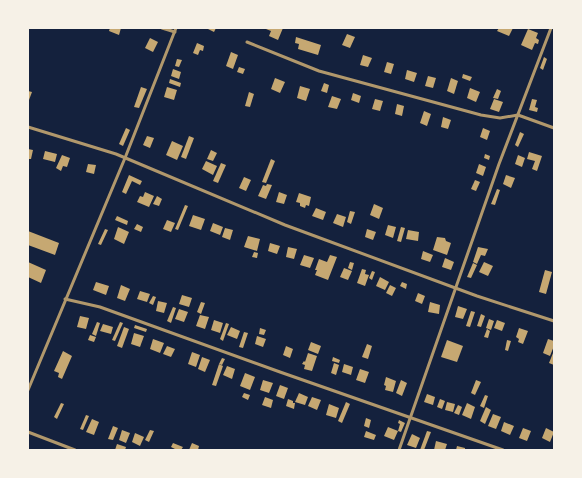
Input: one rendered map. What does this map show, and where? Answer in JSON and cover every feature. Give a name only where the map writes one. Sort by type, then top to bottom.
[{"type":"street","points":[[162,28],[175,32]]},
{"type":"street","points":[[28,390],[125,158],[176,28]]},
{"type":"street","points":[[399,450],[457,288],[499,164],[551,28]]},
{"type":"street","points":[[247,42],[319,71],[481,115],[500,118],[518,115],[554,128]]},
{"type":"street","points":[[28,127],[125,158],[285,225],[457,288],[554,321]]},
{"type":"street","points":[[65,299],[100,307],[503,450]]},
{"type":"street","points":[[28,432],[75,450]]},
{"type":"building","points":[[110,28],[121,28],[119,35],[109,31]]},
{"type":"building","points":[[206,28],[216,28],[214,32]]},
{"type":"building","points":[[283,28],[278,40],[269,36],[271,31],[266,29]]},
{"type":"building","points":[[499,28],[513,28],[509,36],[497,31]]},
{"type":"building","points":[[528,29],[538,33],[536,38],[539,40],[538,44],[535,43],[532,50],[521,45]]},
{"type":"building","points":[[347,34],[355,37],[350,48],[342,45]]},
{"type":"building","points":[[296,37],[321,45],[318,55],[298,49],[299,44],[295,43]]},
{"type":"building","points":[[150,38],[158,42],[153,52],[145,48]]},
{"type":"building","points":[[197,43],[204,46],[203,51],[200,50],[198,55],[193,53]]},
{"type":"building","points":[[231,52],[238,55],[233,69],[226,66]]},
{"type":"building","points":[[363,55],[372,58],[368,67],[360,65]]},
{"type":"building","points":[[544,57],[547,59],[543,70],[540,68]]},
{"type":"building","points":[[177,59],[182,60],[179,67],[175,66]]},
{"type":"building","points":[[387,62],[394,64],[391,74],[384,72]]},
{"type":"building","points":[[239,67],[245,69],[243,74],[237,72]]},
{"type":"building","points":[[173,69],[181,72],[179,79],[171,76]]},
{"type":"building","points":[[407,70],[417,73],[414,82],[405,79]]},
{"type":"building","points":[[463,74],[472,77],[470,81],[462,78]]},
{"type":"building","points":[[428,76],[436,78],[433,88],[425,86]]},
{"type":"building","points":[[275,78],[285,82],[280,93],[271,89]]},
{"type":"building","points":[[451,78],[458,81],[454,94],[447,91]]},
{"type":"building","points":[[170,79],[181,83],[180,87],[169,83]]},
{"type":"building","points":[[324,83],[329,85],[327,93],[321,91]]},
{"type":"building","points":[[300,86],[310,89],[306,101],[297,98]]},
{"type":"building","points":[[141,87],[147,89],[139,108],[134,107]]},
{"type":"building","points":[[167,87],[177,90],[174,100],[164,97]]},
{"type":"building","points":[[470,88],[480,92],[476,102],[467,98]]},
{"type":"building","points":[[497,89],[501,91],[498,99],[493,98]]},
{"type":"building","points":[[28,91],[32,92],[29,100],[28,100]]},
{"type":"building","points":[[249,92],[254,94],[250,107],[245,106]]},
{"type":"building","points":[[353,93],[361,96],[359,103],[351,100]]},
{"type":"building","points":[[332,96],[341,99],[337,109],[328,107]]},
{"type":"building","points":[[375,99],[383,101],[380,111],[372,109]]},
{"type":"building","points":[[494,99],[503,102],[499,112],[490,109]]},
{"type":"building","points":[[532,99],[537,100],[535,107],[538,108],[537,112],[529,110]]},
{"type":"building","points":[[397,104],[404,106],[402,116],[395,114]]},
{"type":"building","points":[[424,111],[431,114],[427,126],[420,123]]},
{"type":"building","points":[[443,117],[451,120],[448,129],[441,127]]},
{"type":"building","points":[[126,128],[130,130],[123,146],[119,144]]},
{"type":"building","points":[[483,128],[490,131],[487,140],[480,137]]},
{"type":"building","points":[[520,132],[524,134],[518,147],[515,145]]},
{"type":"building","points":[[147,136],[154,138],[150,148],[143,145]]},
{"type":"building","points":[[189,136],[194,138],[186,159],[181,157]]},
{"type":"building","points":[[172,141],[183,146],[177,160],[166,155]]},
{"type":"building","points":[[28,149],[33,150],[31,159],[28,159]]},
{"type":"building","points":[[211,150],[217,153],[213,161],[207,159]]},
{"type":"building","points":[[45,151],[57,154],[55,162],[43,159]]},
{"type":"building","points":[[529,152],[542,156],[537,171],[532,169],[535,161],[527,159]]},
{"type":"building","points":[[485,154],[490,156],[489,160],[484,158]]},
{"type":"building","points":[[62,155],[70,158],[67,167],[63,166],[61,171],[56,168]]},
{"type":"building","points":[[518,155],[525,158],[522,167],[515,164]]},
{"type":"building","points":[[271,159],[275,161],[266,183],[262,182]]},
{"type":"building","points":[[206,161],[217,166],[213,175],[202,169]]},
{"type":"building","points":[[221,163],[226,165],[218,183],[213,181]]},
{"type":"building","points":[[88,164],[96,165],[94,174],[86,172]]},
{"type":"building","points":[[479,164],[486,167],[483,176],[476,173]]},
{"type":"building","points":[[129,175],[142,181],[140,185],[132,181],[126,194],[122,192]]},
{"type":"building","points":[[506,175],[515,178],[511,188],[503,184]]},
{"type":"building","points":[[244,177],[251,180],[246,191],[239,188]]},
{"type":"building","points":[[475,180],[480,182],[476,191],[471,189]]},
{"type":"building","points":[[267,184],[272,185],[266,199],[258,196],[263,185],[266,186]]},
{"type":"building","points":[[497,189],[500,190],[495,205],[491,204]]},
{"type":"building","points":[[145,192],[154,196],[149,207],[137,202],[140,196],[143,197]]},
{"type":"building","points":[[279,192],[287,195],[284,204],[276,202]]},
{"type":"building","points":[[299,193],[311,197],[309,206],[306,205],[305,208],[300,206],[300,203],[296,202]]},
{"type":"building","points":[[157,196],[162,199],[159,206],[153,204]]},
{"type":"building","points":[[374,204],[383,208],[379,219],[370,215]]},
{"type":"building","points":[[185,205],[188,206],[178,230],[175,229]]},
{"type":"building","points":[[316,208],[326,212],[323,220],[312,216]]},
{"type":"building","points":[[350,211],[355,212],[351,224],[347,222]]},
{"type":"building","points":[[337,214],[346,217],[343,227],[333,223]]},
{"type":"building","points":[[193,215],[205,219],[201,230],[189,226]]},
{"type":"building","points":[[117,216],[128,221],[127,225],[115,220]]},
{"type":"building","points":[[167,220],[175,223],[171,232],[163,229]]},
{"type":"building","points":[[213,223],[223,227],[220,235],[210,231]]},
{"type":"building","points":[[137,224],[143,227],[141,232],[134,229]]},
{"type":"building","points":[[388,225],[396,227],[393,238],[385,235]]},
{"type":"building","points":[[118,227],[129,232],[124,244],[114,239]]},
{"type":"building","points":[[401,227],[405,228],[401,242],[397,241]]},
{"type":"building","points":[[225,228],[233,230],[230,240],[222,237]]},
{"type":"building","points":[[105,229],[108,230],[101,245],[98,244]]},
{"type":"building","points":[[367,229],[376,232],[373,240],[365,237]]},
{"type":"building","points":[[408,230],[419,232],[418,241],[406,239]]},
{"type":"building","points":[[28,231],[59,243],[55,255],[28,245]]},
{"type":"building","points":[[248,236],[260,239],[257,251],[244,247]]},
{"type":"building","points":[[437,237],[445,238],[446,241],[451,243],[447,255],[433,250]]},
{"type":"building","points":[[270,243],[280,246],[277,254],[268,251]]},
{"type":"building","points":[[288,247],[297,249],[294,259],[286,257]]},
{"type":"building","points":[[478,247],[488,249],[485,256],[481,255],[477,264],[473,262]]},
{"type":"building","points":[[423,251],[433,255],[430,262],[421,259]]},
{"type":"building","points":[[254,252],[258,253],[257,258],[252,257]]},
{"type":"building","points":[[304,255],[314,258],[310,268],[300,265]]},
{"type":"building","points":[[330,255],[337,257],[328,280],[315,275],[317,270],[315,270],[319,259],[327,262]]},
{"type":"building","points":[[445,258],[454,262],[451,270],[442,267]]},
{"type":"building","points":[[28,262],[46,270],[41,283],[28,277]]},
{"type":"building","points":[[350,262],[354,263],[352,270],[348,268]]},
{"type":"building","points":[[484,262],[493,266],[488,276],[479,272]]},
{"type":"building","points":[[473,263],[477,265],[471,278],[467,277]]},
{"type":"building","points":[[344,268],[352,271],[348,280],[340,277]]},
{"type":"building","points":[[362,269],[366,270],[365,274],[369,275],[365,286],[357,283]]},
{"type":"building","points":[[545,270],[552,272],[546,294],[539,292]]},
{"type":"building","points":[[372,271],[375,272],[372,280],[369,278]]},
{"type":"building","points":[[380,277],[389,282],[385,290],[376,286]]},
{"type":"building","points":[[96,282],[109,286],[106,295],[93,290]]},
{"type":"building","points":[[402,282],[407,284],[406,289],[400,286]]},
{"type":"building","points":[[121,285],[130,289],[125,301],[117,298]]},
{"type":"building","points":[[390,285],[396,288],[392,296],[386,293]]},
{"type":"building","points":[[140,291],[150,294],[147,302],[137,299]]},
{"type":"building","points":[[418,293],[425,296],[422,304],[415,301]]},
{"type":"building","points":[[182,295],[192,298],[189,307],[179,304]]},
{"type":"building","points":[[153,296],[156,297],[153,305],[149,303]]},
{"type":"building","points":[[158,301],[167,303],[164,313],[156,311]]},
{"type":"building","points":[[201,302],[205,303],[201,314],[197,312]]},
{"type":"building","points":[[430,302],[440,305],[439,314],[428,312]]},
{"type":"building","points":[[458,306],[467,309],[463,319],[455,317]]},
{"type":"building","points":[[173,307],[176,308],[171,323],[167,321]]},
{"type":"building","points":[[179,309],[188,312],[184,322],[175,319]]},
{"type":"building","points":[[471,311],[475,312],[470,327],[466,326]]},
{"type":"building","points":[[481,314],[485,316],[481,327],[477,326]]},
{"type":"building","points":[[200,315],[209,317],[205,329],[196,326]]},
{"type":"building","points":[[80,316],[89,318],[86,329],[77,327]]},
{"type":"building","points":[[489,319],[494,321],[491,330],[486,328]]},
{"type":"building","points":[[214,320],[223,323],[220,333],[211,330]]},
{"type":"building","points":[[497,320],[505,323],[502,331],[494,328]]},
{"type":"building","points":[[97,322],[100,323],[96,336],[92,334]]},
{"type":"building","points":[[120,322],[123,323],[115,341],[112,340]]},
{"type":"building","points":[[226,323],[229,324],[223,341],[220,339]]},
{"type":"building","points":[[103,324],[113,327],[111,334],[100,331]]},
{"type":"building","points":[[135,325],[147,329],[146,332],[134,328]]},
{"type":"building","points":[[124,327],[129,329],[122,348],[117,346]]},
{"type":"building","points":[[231,327],[240,331],[237,339],[227,335]]},
{"type":"building","points":[[260,328],[266,330],[264,335],[259,334]]},
{"type":"building","points":[[519,328],[528,331],[523,344],[518,342],[519,339],[516,337]]},
{"type":"building","points":[[487,329],[490,331],[488,338],[484,337]]},
{"type":"building","points":[[244,332],[248,333],[243,348],[239,347]]},
{"type":"building","points":[[134,333],[144,336],[140,347],[131,344]]},
{"type":"building","points":[[90,335],[96,337],[94,342],[88,340]]},
{"type":"building","points":[[257,336],[266,339],[263,347],[255,344]]},
{"type":"building","points":[[153,339],[164,343],[160,353],[150,349]]},
{"type":"building","points":[[548,339],[554,341],[554,346],[550,356],[543,353]]},
{"type":"building","points":[[447,340],[463,346],[457,362],[441,357]]},
{"type":"building","points":[[507,340],[511,341],[508,351],[505,350]]},
{"type":"building","points":[[311,342],[321,346],[318,354],[308,350]]},
{"type":"building","points":[[367,344],[372,346],[368,359],[362,357]]},
{"type":"building","points":[[167,346],[175,349],[171,357],[163,354]]},
{"type":"building","points":[[286,346],[293,349],[290,358],[283,355]]},
{"type":"building","points":[[63,351],[72,356],[62,379],[58,377],[59,373],[54,371]]},
{"type":"building","points":[[192,352],[200,355],[196,367],[188,364]]},
{"type":"building","points":[[308,353],[317,356],[312,371],[304,369],[305,365],[302,364],[304,361],[305,362]]},
{"type":"building","points":[[554,353],[554,365],[549,363]]},
{"type":"building","points":[[202,357],[210,360],[205,372],[198,369]]},
{"type":"building","points":[[333,357],[340,360],[339,363],[332,361]]},
{"type":"building","points":[[222,358],[225,359],[222,365],[219,364]]},
{"type":"building","points":[[334,363],[339,365],[336,375],[331,373]]},
{"type":"building","points":[[219,364],[223,366],[216,386],[212,385]]},
{"type":"building","points":[[344,364],[353,367],[351,375],[342,372]]},
{"type":"building","points":[[227,366],[235,369],[232,379],[223,375]]},
{"type":"building","points":[[360,369],[369,372],[365,383],[356,380]]},
{"type":"building","points":[[245,373],[255,377],[250,390],[240,386]]},
{"type":"building","points":[[386,377],[396,381],[393,392],[385,390],[386,386],[384,385]]},
{"type":"building","points":[[263,380],[273,383],[269,393],[260,390]]},
{"type":"building","points":[[401,380],[407,383],[402,396],[396,393]]},
{"type":"building","points":[[476,380],[481,382],[475,395],[471,393]]},
{"type":"building","points":[[280,385],[288,388],[284,399],[276,396]]},
{"type":"building","points":[[244,393],[250,395],[248,400],[242,397]]},
{"type":"building","points":[[299,393],[308,397],[305,405],[295,402]]},
{"type":"building","points":[[427,394],[435,397],[433,405],[424,402]]},
{"type":"building","points":[[485,395],[488,396],[484,408],[480,406]]},
{"type":"building","points":[[265,397],[273,400],[271,408],[262,405]]},
{"type":"building","points":[[312,397],[321,400],[317,410],[308,406]]},
{"type":"building","points":[[288,399],[295,403],[294,409],[286,406]]},
{"type":"building","points":[[440,399],[445,401],[442,409],[437,407]]},
{"type":"building","points":[[346,402],[350,404],[342,423],[338,421]]},
{"type":"building","points":[[447,402],[455,404],[453,412],[445,410]]},
{"type":"building","points":[[61,403],[64,404],[57,419],[54,417]]},
{"type":"building","points":[[467,403],[475,407],[471,419],[462,415]]},
{"type":"building","points":[[329,404],[339,408],[336,418],[326,415]]},
{"type":"building","points":[[458,405],[462,407],[459,415],[454,413]]},
{"type":"building","points":[[486,407],[491,410],[485,424],[480,421]]},
{"type":"building","points":[[493,414],[501,417],[496,429],[488,426]]},
{"type":"building","points":[[86,415],[89,416],[83,430],[80,429]]},
{"type":"building","points":[[366,418],[371,420],[369,428],[364,426]]},
{"type":"building","points":[[92,419],[99,422],[94,435],[86,432]]},
{"type":"building","points":[[399,420],[405,423],[401,432],[398,431],[400,424],[398,423]]},
{"type":"building","points":[[504,422],[514,426],[510,435],[501,431]]},
{"type":"building","points":[[113,426],[118,428],[113,440],[108,439]]},
{"type":"building","points":[[388,427],[398,431],[394,440],[384,436]]},
{"type":"building","points":[[523,428],[531,431],[527,441],[519,438]]},
{"type":"building","points":[[546,428],[554,432],[550,442],[542,438]]},
{"type":"building","points":[[122,430],[130,433],[126,443],[119,440]]},
{"type":"building","points":[[150,430],[154,431],[149,442],[145,440]]},
{"type":"building","points":[[366,431],[376,435],[374,440],[364,437]]},
{"type":"building","points":[[427,431],[431,432],[424,450],[420,450]]},
{"type":"building","points":[[135,433],[144,437],[140,446],[132,442]]},
{"type":"building","points":[[412,434],[420,438],[416,448],[407,445]]},
{"type":"building","points":[[436,441],[447,444],[445,450],[434,450]]},
{"type":"building","points":[[173,443],[183,447],[181,450],[177,450],[171,447]]},
{"type":"building","points":[[192,443],[199,446],[198,450],[189,450]]},
{"type":"building","points":[[117,444],[126,447],[125,450],[115,450]]},
{"type":"building","points":[[457,446],[465,448],[465,450],[456,450]]}]
